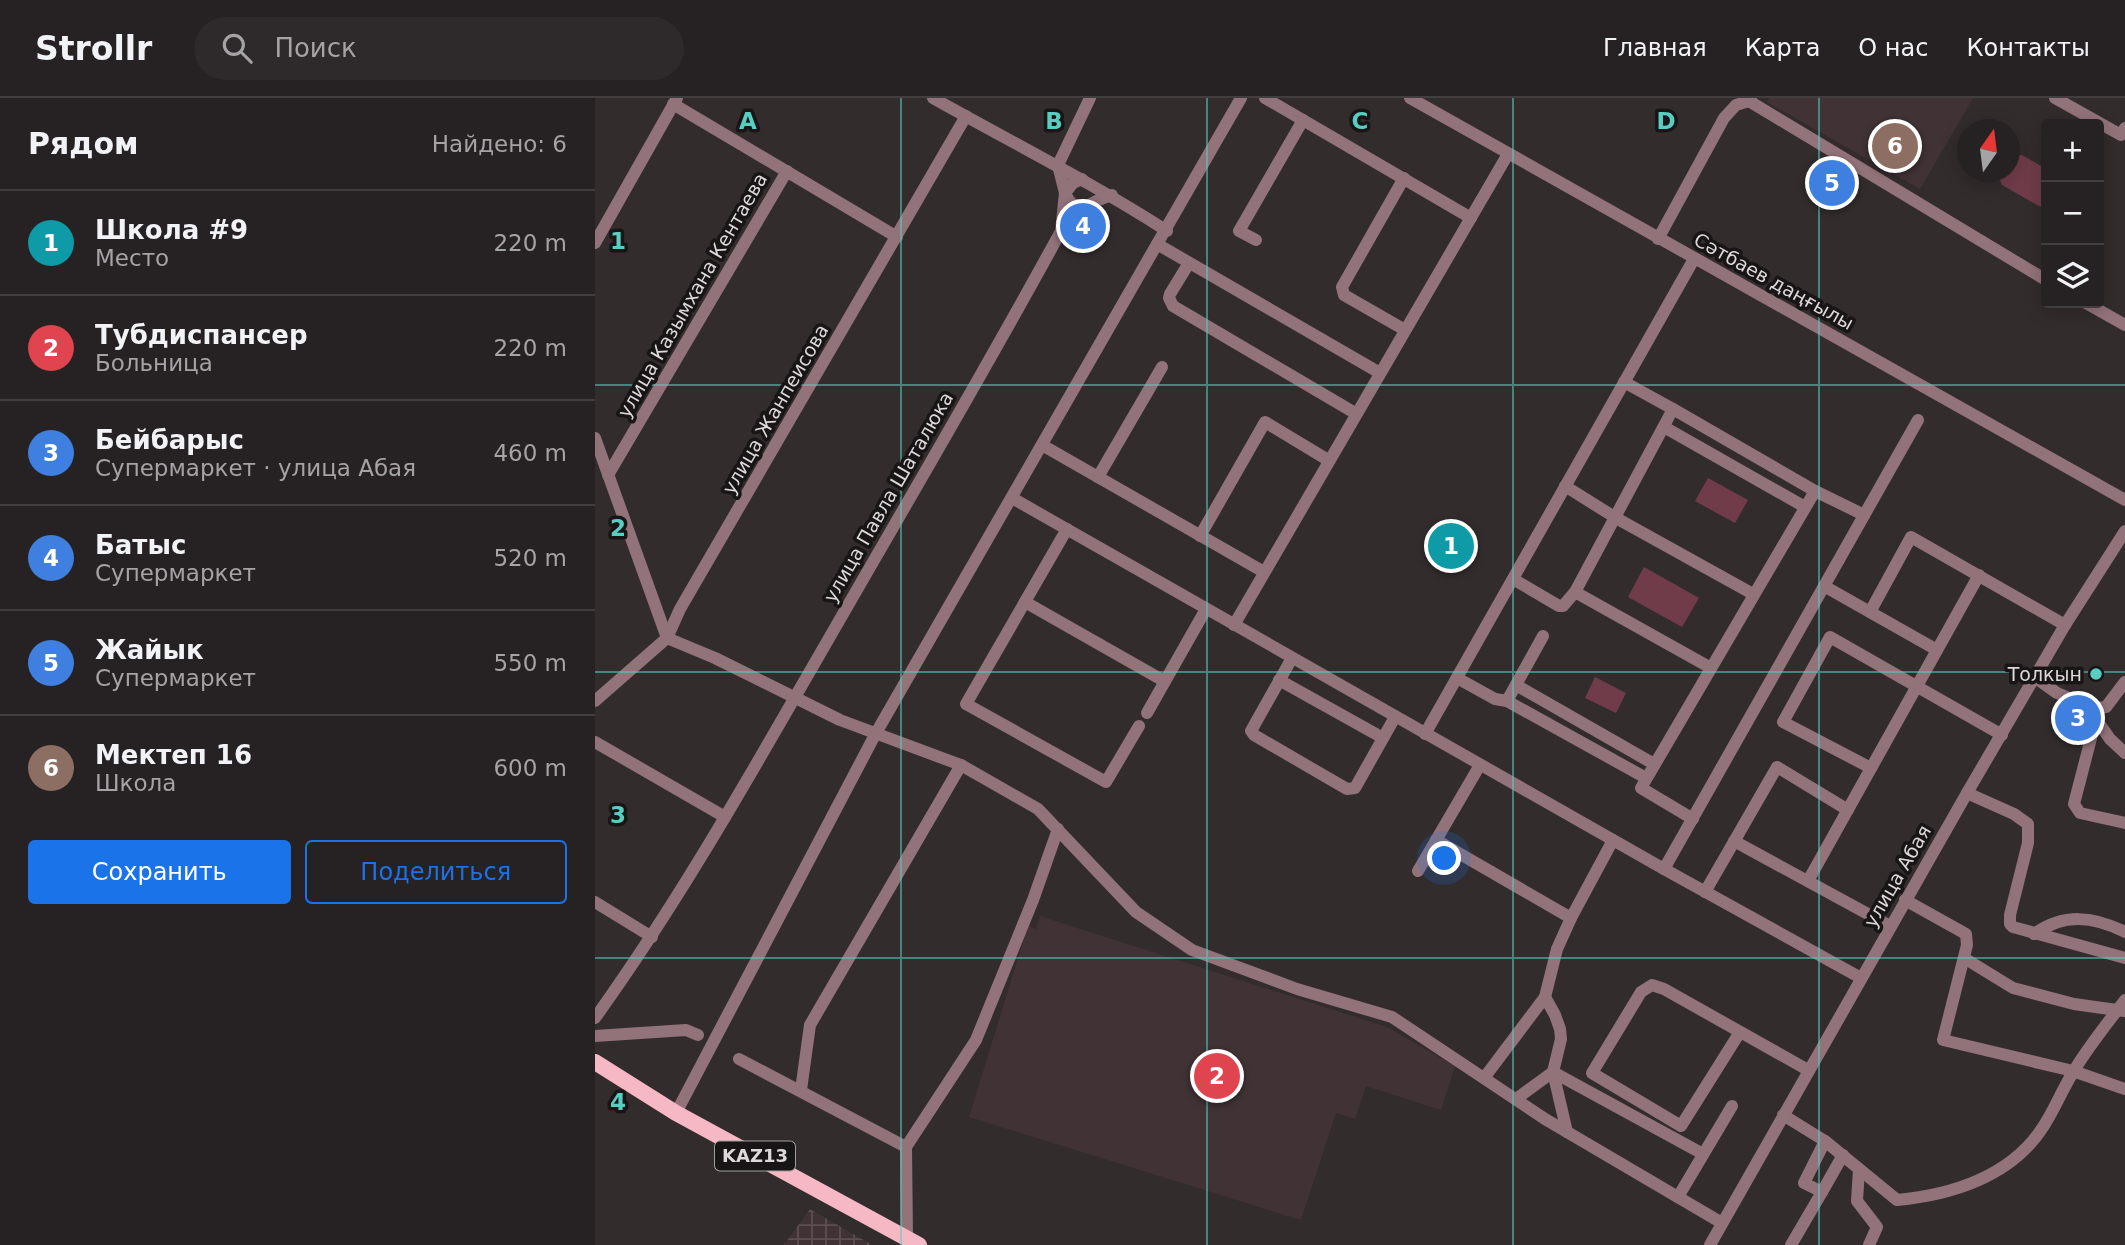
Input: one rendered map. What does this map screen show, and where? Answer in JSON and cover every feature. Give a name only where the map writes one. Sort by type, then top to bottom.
[{"type":"main road","name":"KAZ13","points":[[595,1062],[675,1114],[913,1241]]},
{"type":"street","points":[[933,98],[950,102],[966,117],[1112,195],[1167,231]]},
{"type":"street","points":[[1088,182],[1092,197],[1086,206],[1075,206],[1070,203],[1065,193],[1058,165],[1090,98]]},
{"type":"street","points":[[675,1114],[714,1045],[876,733],[1157,244],[1167,231],[1241,98]]},
{"type":"street","points":[[1265,98],[1471,218]]},
{"type":"street","name":"Сәтбаев даңғылы","points":[[1410,98],[2124,498]]},
{"type":"street","points":[[2055,98],[2121,135],[2125,128]]},
{"type":"street","points":[[1658,239],[1724,118],[1736,105],[1750,100],[2041,277]]},
{"type":"street","points":[[595,243],[675,101],[897,237]]},
{"type":"street","name":"улица Жанпеисова","points":[[595,701],[667,638],[680,609],[966,117]]},
{"type":"street","points":[[1256,240],[1239,231],[1303,120]]},
{"type":"street","points":[[1234,625],[1508,154]]},
{"type":"street","name":"улица Казымхана Кентаева","points":[[608,475],[787,170]]},
{"type":"street","points":[[1404,178],[1342,287],[1344,295],[1405,330]]},
{"type":"street","points":[[1061,231],[1065,193],[1073,183],[1088,182]]},
{"type":"street","name":"улица Павла Шаталюка","points":[[595,1018],[652,937],[795,699],[1061,231],[1078,211],[1097,199],[1112,195]]},
{"type":"street","points":[[1157,244],[1380,373]]},
{"type":"street","points":[[1425,734],[1695,259]]},
{"type":"street","points":[[1189,263],[1170,294],[1170,303],[1173,306],[1355,414]]},
{"type":"street","points":[[2095,308],[2125,325]]},
{"type":"street","points":[[1098,477],[1162,367]]},
{"type":"street","points":[[1624,382],[1815,491],[1864,515]]},
{"type":"street","points":[[1513,579],[1563,606],[1575,592],[1673,410]]},
{"type":"street","points":[[1664,869],[1918,420]]},
{"type":"street","points":[[1200,536],[1265,422],[1328,460]]},
{"type":"street","points":[[1664,427],[1805,507]]},
{"type":"street","points":[[595,438],[667,638],[715,658],[841,720],[961,765],[1038,809],[1136,912],[1192,950],[1297,989],[1392,1017],[1567,1132],[1722,1223]]},
{"type":"street","points":[[1042,445],[1264,572]]},
{"type":"street","points":[[1565,486],[1616,518],[1753,594]]},
{"type":"street","points":[[1693,818],[1641,788],[1815,491]]},
{"type":"street","points":[[1012,498],[1425,734],[1861,978]]},
{"type":"street","points":[[1067,529],[966,704],[1106,782],[1139,726]]},
{"type":"street","name":"улица Абая","points":[[1710,1245],[1967,793],[2125,531]]},
{"type":"street","points":[[1870,612],[1911,537],[2066,625]]},
{"type":"street","points":[[1808,881],[1979,575]]},
{"type":"street","points":[[1824,586],[1937,650]]},
{"type":"street","points":[[1575,592],[1711,668]]},
{"type":"street","points":[[1025,602],[1164,681]]},
{"type":"street","points":[[1147,713],[1206,609]]},
{"type":"street","points":[[1507,701],[1543,636]]},
{"type":"street","points":[[1871,768],[1783,722],[1829,637],[2002,735]]},
{"type":"street","points":[[1292,658],[1251,731],[1347,789],[1355,788],[1395,717]]},
{"type":"street","points":[[1457,678],[1495,699],[1507,701],[1646,778]]},
{"type":"street","points":[[2036,678],[2057,693],[2095,713],[2110,739],[2125,753]]},
{"type":"street","points":[[1279,680],[1383,738]]},
{"type":"street","points":[[1516,685],[1654,764]]},
{"type":"street","points":[[2123,688],[2106,707],[2095,713],[2074,803],[2080,813],[2125,823]]},
{"type":"street","points":[[595,742],[725,817]]},
{"type":"street","points":[[801,1090],[810,1025],[961,765]]},
{"type":"street","points":[[1418,871],[1480,765]]},
{"type":"street","points":[[1705,892],[1777,767],[1848,810]]},
{"type":"street","points":[[1967,793],[2014,814],[2028,824],[2028,843],[2010,919],[2013,927],[2125,958]]},
{"type":"street","points":[[913,1241],[906,1147],[977,1040],[1033,900],[1058,829]]},
{"type":"street","points":[[1436,840],[1571,918]]},
{"type":"street","points":[[1485,1078],[1545,997],[1557,949],[1613,840]]},
{"type":"street","points":[[1734,841],[1890,926]]},
{"type":"street","points":[[1905,900],[1966,934],[1967,945],[1943,1040],[2073,1071],[2125,1089]]},
{"type":"street","points":[[595,902],[652,937]]},
{"type":"street","points":[[2034,934],[2059,920],[2075,919],[2109,924],[2125,932]]},
{"type":"street","points":[[1963,958],[2014,988],[2074,1004],[2123,1007]]},
{"type":"street","points":[[1740,1032],[1681,1126],[1592,1073],[1641,992],[1648,986],[1664,989],[1808,1070]]},
{"type":"street","points":[[1545,997],[1555,1015],[1561,1039],[1553,1072],[1567,1132]]},
{"type":"street","points":[[1783,1115],[1825,1141],[1897,1200],[1927,1197],[1983,1179],[2012,1162],[2030,1145],[2042,1129],[2073,1071],[2123,1007]]},
{"type":"street","points":[[595,1036],[686,1030],[698,1035]]},
{"type":"street","points":[[739,1059],[906,1147]]},
{"type":"street","points":[[1516,1099],[1553,1072]]},
{"type":"street","points":[[1553,1072],[1703,1154]]},
{"type":"street","points":[[1678,1197],[1732,1106]]},
{"type":"street","points":[[1822,1192],[1804,1183],[1825,1141]]},
{"type":"street","points":[[1791,1245],[1843,1155]]},
{"type":"street","points":[[1859,1169],[1857,1201],[1877,1227],[1869,1245]]},
{"type":"shaded area","points":[[1769,98],[1973,98],[1961,119],[1957,119],[1957,125],[1920,189],[1767,102]]},
{"type":"shaded area","points":[[2022,155],[2041,166],[2041,207],[2001,182],[2020,182]]},
{"type":"shaded area","points":[[1708,478],[1748,500],[1735,523],[1695,501]]},
{"type":"shaded area","points":[[1644,567],[1699,598],[1682,627],[1628,597]]},
{"type":"shaded area","points":[[1595,677],[1626,693],[1616,713],[1585,698]]},
{"type":"shaded area","points":[[1040,916],[1387,1027],[1455,1066],[1441,1110],[1366,1086],[1355,1119],[1336,1113],[1301,1220],[969,1117],[1028,926],[1036,929]]},
{"type":"shaded area","points":[[810,1209],[872,1245],[784,1245]]},
{"type":"place","name":"Мектеп 16","points":[[1895,146]]},
{"type":"place","name":"Жайык","points":[[1832,183]]},
{"type":"place","name":"Батыс","points":[[1083,226]]},
{"type":"place","name":"Школа #9","points":[[1451,546]]},
{"type":"place","name":"Толкын","points":[[2096,674]]},
{"type":"place","name":"Бейбарыс","points":[[2078,718]]},
{"type":"place","name":"Тубдиспансер","points":[[1217,1076]]}]
